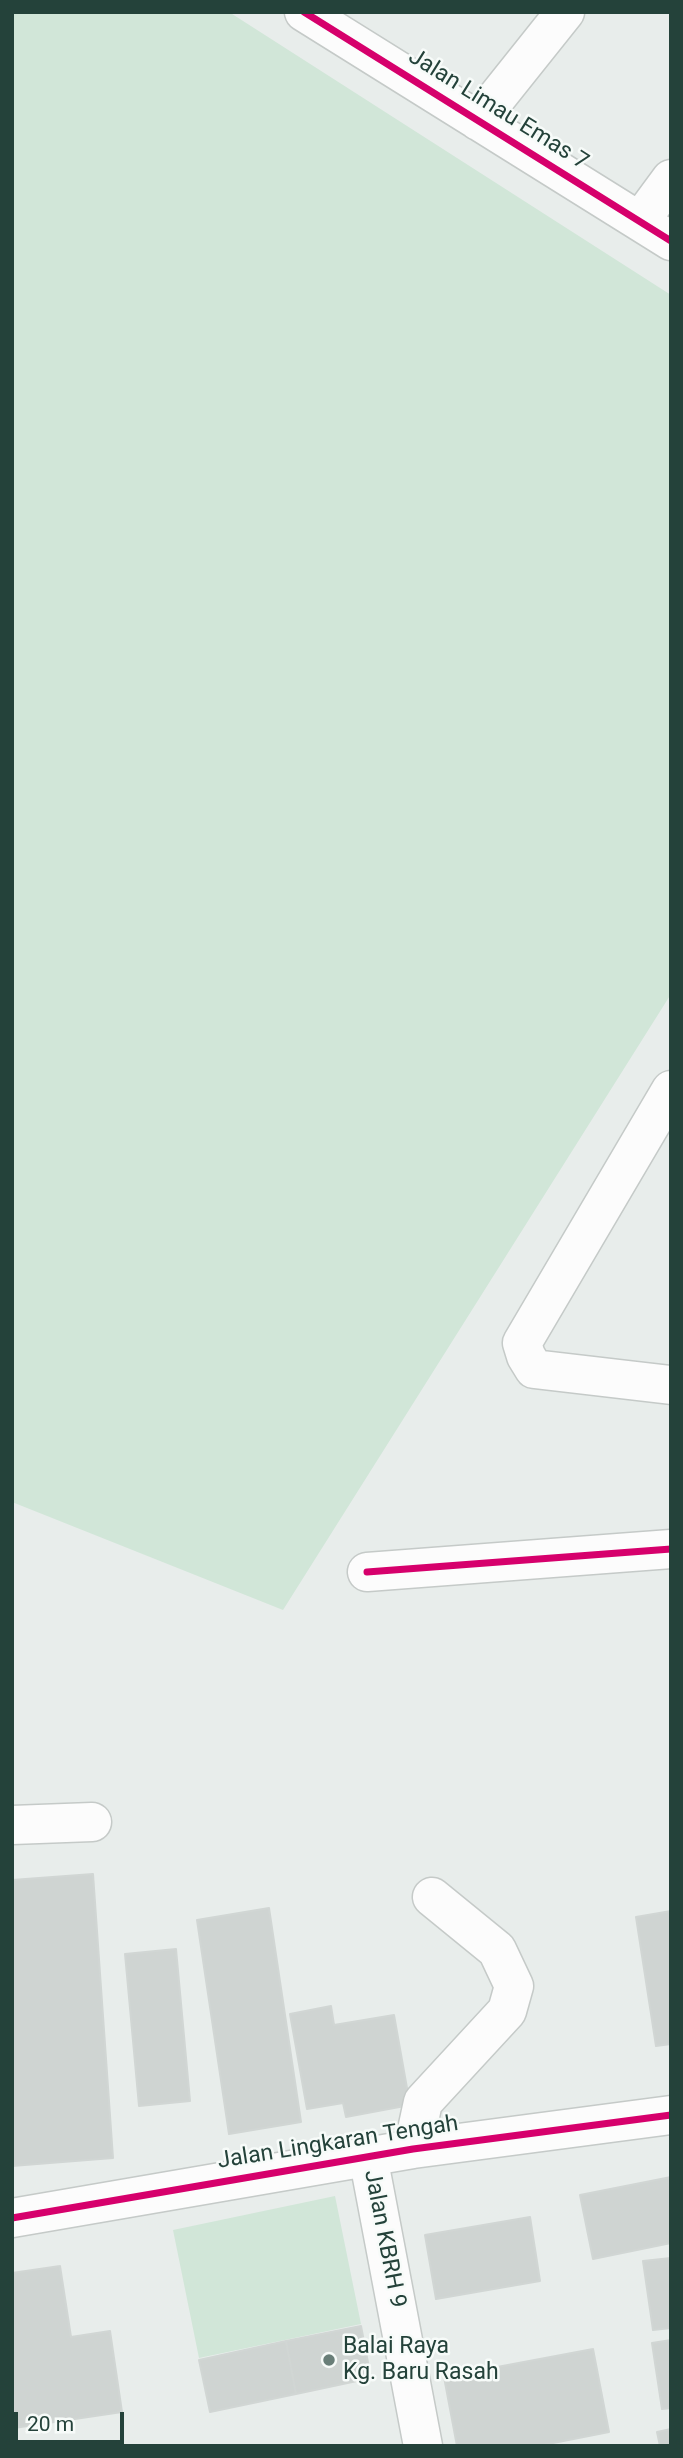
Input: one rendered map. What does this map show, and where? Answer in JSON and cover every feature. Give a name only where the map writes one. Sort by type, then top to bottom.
[{"type":"street","points":[[478,121],[565,12]]},
{"type":"street","name":"Jalan Limau Emas 7","points":[[322,17],[478,121],[655,231]]},
{"type":"street","points":[[655,231],[671,179]]},
{"type":"street","points":[[671,1090],[523,1343],[526,1356],[534,1369],[671,1385]]},
{"type":"street","points":[[367,1572],[671,1549]]},
{"type":"street","points":[[12,1825],[92,1822]]},
{"type":"street","points":[[413,2149],[423,2102],[507,2011],[514,1986],[497,1951],[432,1897]]},
{"type":"street","name":"Jalan Lingkaran Tengah","points":[[12,2218],[368,2156],[671,2115]]},
{"type":"street","name":"Jalan KBRH 9","points":[[368,2156],[424,2446]]},
{"type":"green space","points":[[12,12],[229,12],[671,295],[671,994],[283,1610],[12,1502]]},
{"type":"green space","points":[[335,2196],[361,2324],[199,2358],[173,2230]]},
{"type":"building","points":[[93,1874],[113,2158],[12,2166],[12,1880]]},
{"type":"building","points":[[269,1908],[301,2122],[229,2134],[197,1920]]},
{"type":"building","points":[[671,1911],[671,2044],[656,2046],[636,1917]]},
{"type":"building","points":[[176,1949],[190,2101],[139,2106],[125,1954]]},
{"type":"building","points":[[331,2006],[334,2025],[394,2015],[410,2105],[346,2117],[343,2103],[307,2109],[290,2014]]},
{"type":"building","points":[[671,2177],[671,2243],[593,2259],[580,2195]]},
{"type":"building","points":[[530,2217],[540,2281],[436,2299],[425,2235]]},
{"type":"building","points":[[671,2258],[671,2328],[653,2330],[643,2261]]},
{"type":"building","points":[[60,2266],[71,2337],[110,2331],[122,2412],[14,2428],[12,2273]]},
{"type":"building","name":"Balai Raya Kg. Baru Rasah","points":[[361,2326],[371,2378],[296,2394],[286,2341]]},
{"type":"building","points":[[671,2340],[671,2408],[662,2409],[652,2343]]},
{"type":"building","points":[[286,2341],[296,2394],[210,2412],[199,2360]]},
{"type":"building","points":[[593,2349],[609,2432],[538,2446],[457,2446],[444,2377]]},
{"type":"building","points":[[671,2429],[671,2446],[660,2446],[657,2432]]},
{"type":"cycle path","points":[[304,12],[671,241]]},
{"type":"cycle path","points":[[367,1572],[671,1549]]},
{"type":"cycle path","points":[[12,2218],[413,2149],[671,2115]]},
{"type":"place","name":"Balai Raya Kg. Baru Rasah","points":[[329,2360]]}]
